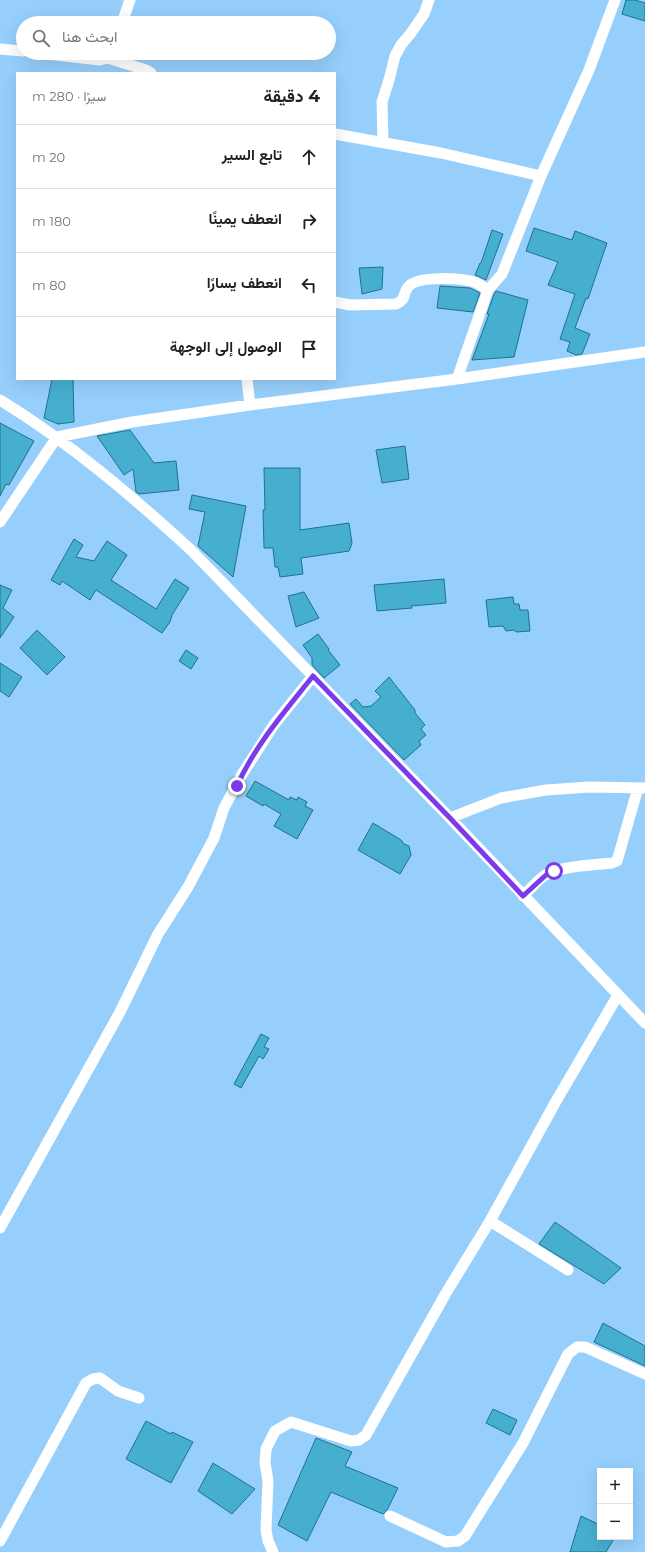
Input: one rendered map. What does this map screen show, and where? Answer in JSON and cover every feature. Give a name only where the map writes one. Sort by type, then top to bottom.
[{"type":"street","points":[[124,16],[130,0]]},
{"type":"street","points":[[382,142],[382,102],[390,80],[395,56],[401,44],[411,33],[424,14],[429,0]]},
{"type":"street","points":[[457,379],[488,290],[502,274],[541,176],[589,70],[615,0]]},
{"type":"street","points":[[0,49],[16,50]]},
{"type":"street","points":[[120,60],[149,72]]},
{"type":"street","points":[[336,134],[441,153],[541,176]]},
{"type":"street","points":[[336,302],[350,305],[396,304],[405,298],[408,288],[414,283],[424,280],[450,279],[470,282],[476,283],[488,290]]},
{"type":"street","points":[[0,522],[57,437],[132,422],[250,405],[457,379],[645,352]]},
{"type":"street","points":[[247,380],[250,405]]},
{"type":"street","points":[[0,400],[57,437],[126,492],[191,550],[450,818],[645,1023]]},
{"type":"street","points":[[0,1228],[120,1012],[158,934],[188,888],[214,838],[224,808],[241,776],[273,726],[313,676]]},
{"type":"street","points":[[450,818],[501,798],[546,790],[589,787],[642,788],[617,861],[554,871],[546,875],[523,896]]},
{"type":"street","points":[[274,1552],[268,1542],[266,1530],[268,1481],[265,1463],[266,1449],[275,1431],[291,1422],[351,1441],[359,1440],[366,1436],[446,1293],[490,1221],[552,1109],[618,995]]},
{"type":"street","points":[[490,1221],[568,1270]]},
{"type":"street","points":[[390,1516],[446,1542],[458,1541],[465,1536],[523,1443],[568,1354],[574,1349],[585,1347],[645,1374]]},
{"type":"street","points":[[0,1541],[86,1383],[93,1379],[100,1378],[118,1391],[139,1398]]},
{"type":"building","points":[[626,0],[635,0],[645,3],[645,21],[622,14]]},
{"type":"building","points":[[534,228],[572,240],[575,231],[607,243],[588,299],[586,298],[575,328],[590,334],[582,354],[576,355],[567,351],[570,342],[560,339],[575,294],[548,285],[558,262],[526,251]]},
{"type":"building","points":[[492,230],[503,234],[486,280],[475,275],[481,263]]},
{"type":"building","points":[[383,267],[382,289],[362,294],[359,268]]},
{"type":"building","points":[[440,286],[470,288],[480,293],[473,312],[437,308]]},
{"type":"building","points":[[496,291],[528,300],[514,357],[472,360],[489,314],[487,314]]},
{"type":"building","points":[[52,380],[73,380],[74,422],[58,424],[44,418]]},
{"type":"building","points":[[0,423],[34,441],[9,485],[6,484],[0,496]]},
{"type":"building","points":[[130,430],[154,463],[176,461],[179,490],[139,494],[136,492],[133,469],[124,475],[97,436]]},
{"type":"building","points":[[405,446],[409,479],[382,483],[376,450]]},
{"type":"building","points":[[264,468],[300,468],[300,530],[349,523],[352,543],[349,551],[301,558],[303,574],[280,577],[278,567],[275,567],[273,548],[264,548]]},
{"type":"building","points":[[192,495],[246,506],[233,577],[198,546],[205,512],[189,509]]},
{"type":"building","points":[[74,539],[83,545],[76,557],[94,561],[107,541],[127,555],[111,580],[156,609],[175,579],[189,588],[172,615],[170,622],[162,633],[96,590],[90,600],[62,581],[60,585],[51,580]]},
{"type":"building","points":[[444,579],[446,603],[377,611],[374,585]]},
{"type":"building","points":[[0,585],[12,590],[3,608],[14,617],[0,638]]},
{"type":"building","points":[[304,592],[319,618],[296,627],[288,596]]},
{"type":"building","points":[[513,597],[514,604],[519,604],[520,610],[528,610],[530,631],[506,631],[503,626],[489,627],[486,600]]},
{"type":"building","points":[[37,630],[65,657],[47,675],[20,648]]},
{"type":"building","points":[[318,634],[340,665],[324,678],[312,665],[312,658],[303,645]]},
{"type":"building","points":[[186,650],[198,658],[191,669],[179,661]]},
{"type":"building","points":[[0,663],[22,677],[9,697],[0,691]]},
{"type":"building","points":[[389,677],[425,725],[421,729],[426,735],[419,741],[421,745],[404,760],[350,704],[356,699],[363,707],[371,706],[381,697],[375,691]]},
{"type":"building","points":[[255,781],[289,800],[290,797],[297,800],[298,797],[307,802],[305,806],[313,810],[297,839],[274,826],[281,814],[246,796]]},
{"type":"building","points":[[373,823],[409,846],[411,855],[400,874],[358,850]]},
{"type":"building","points":[[261,1034],[269,1038],[264,1047],[269,1049],[263,1059],[259,1056],[241,1088],[234,1084]]},
{"type":"building","points":[[555,1222],[621,1268],[604,1284],[539,1244]]},
{"type":"building","points":[[603,1323],[645,1346],[645,1366],[594,1342]]},
{"type":"building","points":[[493,1409],[517,1420],[510,1435],[486,1423]]},
{"type":"building","points":[[146,1421],[171,1434],[172,1432],[193,1442],[171,1483],[126,1459]]},
{"type":"building","points":[[316,1438],[352,1452],[345,1466],[398,1488],[387,1510],[383,1514],[331,1492],[307,1541],[278,1525]]},
{"type":"building","points":[[213,1463],[255,1489],[232,1514],[198,1491]]},
{"type":"building","points":[[581,1516],[597,1524],[597,1540],[613,1540],[606,1552],[570,1552]]},
{"type":"route","points":[[237,786],[241,776],[273,726],[313,676],[523,896],[546,875],[554,871]]}]
